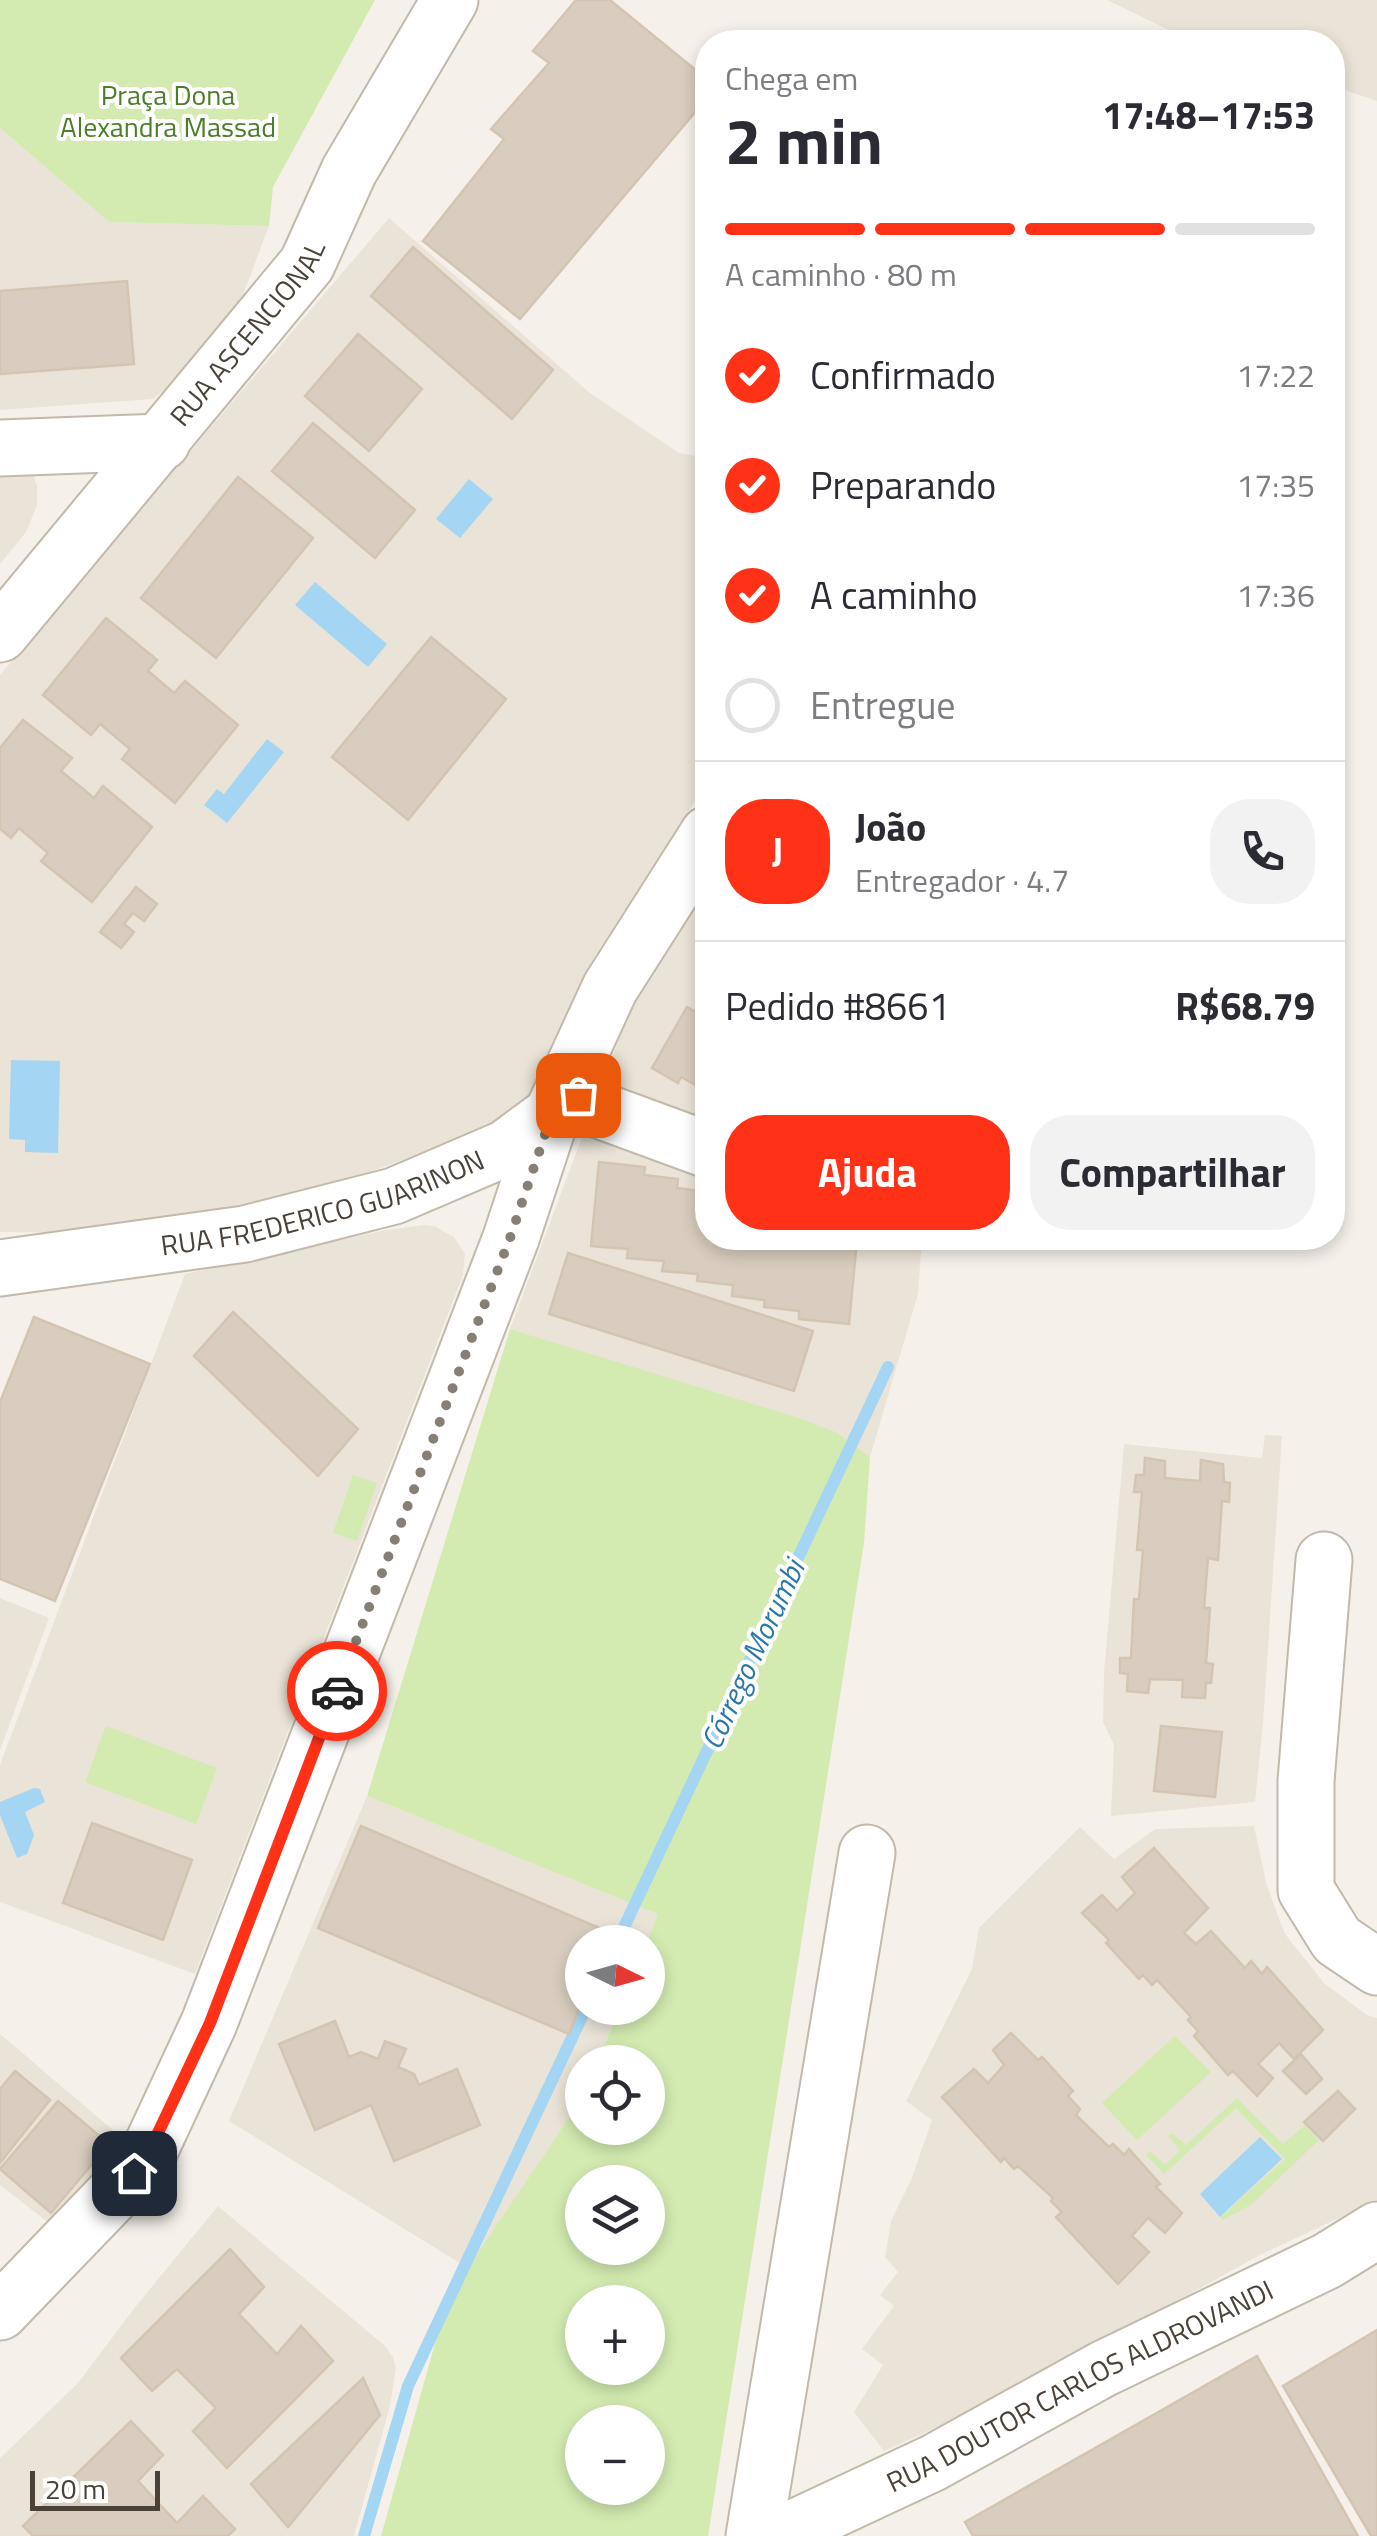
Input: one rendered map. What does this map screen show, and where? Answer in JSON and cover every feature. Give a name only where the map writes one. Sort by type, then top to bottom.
[{"type":"street","name":"RUA ASCENCIONAL","points":[[0,634],[307,264],[349,171],[450,0]]},
{"type":"street","points":[[0,448],[162,442]]},
{"type":"street","name":"RUA FREDERICO GUARINON","points":[[0,1268],[245,1234],[394,1196],[506,1148],[560,1097],[610,988],[695,854]]},
{"type":"street","points":[[8,2288],[148,2154],[210,2023],[510,1238],[560,1097],[695,1145]]},
{"type":"street","points":[[1324,1560],[1306,1782],[1306,1890],[1337,1940],[1377,1967]]},
{"type":"street","points":[[754,2536],[867,1853]]},
{"type":"street","name":"RUA DOUTOR CARLOS ALDROVANDI","points":[[777,2536],[933,2463],[1103,2369],[1327,2261],[1377,2230]]},
{"type":"shaded area","points":[[1107,0],[1377,0],[1377,101],[1345,90],[1345,30],[1169,30]]},
{"type":"shaded area","points":[[0,128],[109,222],[269,226],[243,295],[176,381],[153,399],[0,410]]},
{"type":"shaded area","points":[[389,218],[590,393],[679,453],[695,456],[695,801],[593,959],[532,1100],[479,1132],[359,1176],[214,1214],[79,1233],[0,1232],[0,675]]},
{"type":"shaded area","points":[[0,469],[32,472],[37,505],[26,532],[0,564]]},
{"type":"shaded area","points":[[695,903],[695,1250],[921,1250],[918,1294],[870,1457],[836,1432],[510,1329],[624,1026],[659,949]]},
{"type":"shaded area","points":[[425,1225],[454,1237],[465,1254],[463,1275],[195,1974],[0,1902],[0,1765],[185,1274]]},
{"type":"shaded area","points":[[1265,1435],[1282,1436],[1255,1802],[1111,1816],[1114,1745],[1103,1722],[1104,1673],[1124,1444],[1262,1458]]},
{"type":"shaded area","points":[[0,1598],[49,1618],[0,1750]]},
{"type":"shaded area","points":[[367,1796],[659,1914],[654,1925],[565,1925],[565,2025],[613,2025],[604,2045],[565,2045],[565,2127],[468,2268],[229,2121]]},
{"type":"shaded area","points":[[1254,1826],[1267,1886],[1285,1934],[1324,1983],[1367,2015],[1377,2018],[1377,2200],[1258,2256],[1005,2396],[884,2451],[854,2412],[883,2365],[862,2349],[894,2306],[880,2295],[898,2272],[885,2257],[891,2221],[911,2180],[932,2120],[906,2101],[972,1969],[979,1928],[1080,1827],[1114,1859],[1155,1829]]},
{"type":"shaded area","points":[[0,2034],[128,2143],[53,2226],[0,2185]]},
{"type":"shaded area","points":[[218,2206],[385,2346],[393,2357],[396,2368],[390,2406],[354,2536],[0,2536],[0,2458],[78,2383]]},
{"type":"green space","name":"Praça Dona Alexandra Massad","points":[[0,0],[375,0],[273,187],[269,226],[109,222],[0,128]]},
{"type":"green space","points":[[510,1329],[836,1432],[870,1457],[864,1543],[708,2536],[381,2536],[448,2297],[565,2124],[565,2145],[665,2145],[665,2045],[604,2045],[613,2025],[665,2025],[665,1925],[654,1925],[658,1914],[367,1796]]},
{"type":"green space","points":[[353,1475],[377,1483],[357,1541],[333,1533]]},
{"type":"green space","points":[[106,1726],[217,1768],[196,1824],[85,1782]]},
{"type":"green space","points":[[1175,2036],[1211,2072],[1137,2140],[1102,2103]]},
{"type":"green space","points":[[1237,2098],[1283,2144],[1305,2125],[1319,2140],[1252,2204],[1223,2220],[1221,2217],[1285,2159],[1236,2108],[1164,2174],[1146,2155],[1150,2151],[1165,2165],[1180,2150],[1168,2136],[1172,2133],[1186,2145]]},
{"type":"water","points":[[469,479],[493,499],[460,538],[436,519]]},
{"type":"water","points":[[315,582],[387,644],[368,667],[295,605]]},
{"type":"water","points":[[267,739],[284,752],[227,823],[204,805],[217,789],[224,794]]},
{"type":"water","points":[[11,1060],[60,1061],[58,1153],[25,1152],[25,1140],[9,1139]]},
{"type":"water","points":[[40,1789],[45,1802],[25,1812],[34,1835],[27,1854],[17,1858],[0,1815],[0,1802]]},
{"type":"water","points":[[1260,2137],[1282,2159],[1220,2217],[1200,2194]]},
{"type":"building","points":[[576,0],[610,0],[695,69],[695,112],[520,319],[423,241],[504,139],[491,129],[549,63],[533,51]]},
{"type":"building","points":[[413,247],[553,370],[512,419],[371,296]]},
{"type":"building","points":[[127,281],[134,364],[0,374],[0,291]]},
{"type":"building","points":[[358,334],[422,389],[369,451],[305,396]]},
{"type":"building","points":[[313,423],[415,510],[375,558],[272,471]]},
{"type":"building","points":[[238,477],[313,538],[216,658],[141,598]]},
{"type":"building","points":[[106,618],[157,660],[148,671],[174,693],[185,681],[238,725],[175,803],[122,759],[130,749],[100,724],[91,735],[43,695]]},
{"type":"building","points":[[431,637],[506,699],[408,820],[332,757]]},
{"type":"building","points":[[23,720],[72,758],[61,771],[94,798],[103,786],[152,827],[92,902],[41,861],[48,853],[19,828],[11,838],[0,829],[0,748]]},
{"type":"building","points":[[136,887],[157,904],[144,921],[133,913],[124,924],[134,932],[121,948],[100,932]]},
{"type":"building","points":[[687,1007],[695,1012],[695,1085],[681,1077],[678,1083],[652,1068]]},
{"type":"building","points":[[599,1162],[645,1167],[644,1175],[678,1179],[677,1188],[695,1190],[695,1250],[856,1250],[849,1324],[799,1319],[799,1311],[764,1307],[765,1300],[732,1296],[733,1285],[697,1281],[698,1274],[662,1271],[664,1261],[627,1258],[628,1249],[591,1246]]},
{"type":"building","points":[[568,1253],[813,1331],[794,1391],[549,1314]]},
{"type":"building","points":[[233,1312],[358,1429],[318,1476],[194,1356]]},
{"type":"building","points":[[34,1317],[150,1364],[55,1601],[0,1579],[0,1402]]},
{"type":"building","points":[[1145,1458],[1165,1461],[1165,1478],[1200,1481],[1201,1460],[1223,1464],[1224,1482],[1230,1483],[1229,1502],[1222,1501],[1218,1560],[1208,1558],[1204,1608],[1210,1608],[1206,1663],[1213,1664],[1205,1698],[1182,1697],[1183,1680],[1150,1679],[1148,1693],[1127,1691],[1128,1674],[1120,1673],[1120,1658],[1131,1658],[1134,1599],[1139,1599],[1143,1550],[1137,1550],[1142,1492],[1134,1492],[1136,1475],[1144,1475]]},
{"type":"building","points":[[1161,1726],[1222,1732],[1215,1797],[1154,1791]]},
{"type":"building","points":[[92,1823],[192,1860],[163,1940],[63,1903]]},
{"type":"building","points":[[361,1826],[592,1925],[565,1925],[565,2025],[573,2025],[569,2034],[318,1928]]},
{"type":"building","points":[[1154,1848],[1208,1908],[1184,1933],[1196,1944],[1211,1931],[1245,1968],[1251,1961],[1262,1974],[1267,1967],[1323,2030],[1294,2059],[1279,2043],[1258,2064],[1273,2078],[1257,2096],[1233,2071],[1228,2075],[1194,2036],[1198,2031],[1188,2020],[1191,2017],[1157,1980],[1152,1985],[1143,1975],[1139,1979],[1082,1913],[1102,1895],[1117,1911],[1135,1893],[1122,1877]]},
{"type":"building","points":[[335,2021],[349,2057],[361,2052],[378,2059],[385,2041],[406,2049],[398,2067],[414,2074],[419,2085],[457,2069],[480,2125],[394,2161],[371,2105],[315,2130],[279,2044]]},
{"type":"building","points":[[1011,2033],[1038,2060],[1042,2057],[1073,2091],[1068,2096],[1080,2109],[1076,2115],[1109,2147],[1113,2144],[1124,2155],[1129,2149],[1160,2184],[1156,2187],[1182,2213],[1165,2233],[1148,2218],[1132,2236],[1149,2252],[1118,2284],[1056,2217],[1062,2212],[1051,2201],[1053,2198],[1018,2166],[1014,2169],[1004,2158],[1001,2162],[942,2097],[974,2069],[988,2083],[1004,2065],[993,2050]]},
{"type":"building","points":[[1301,2054],[1322,2079],[1306,2094],[1283,2071]]},
{"type":"building","points":[[15,2071],[50,2100],[0,2163],[0,2089]]},
{"type":"building","points":[[1338,2091],[1355,2109],[1323,2141],[1304,2122]]},
{"type":"building","points":[[58,2101],[109,2144],[51,2213],[0,2169]]},
{"type":"building","points":[[230,2249],[264,2287],[239,2314],[277,2354],[301,2326],[333,2361],[227,2468],[193,2431],[216,2408],[177,2369],[152,2391],[121,2358]]},
{"type":"building","points":[[1377,2330],[1377,2536],[1371,2536],[1283,2386]]},
{"type":"building","points":[[1257,2356],[1358,2536],[973,2536],[965,2522]]},
{"type":"building","points":[[363,2378],[380,2415],[288,2527],[251,2484]]},
{"type":"building","points":[[131,2421],[163,2455],[138,2481],[177,2523],[203,2496],[235,2529],[228,2536],[33,2536],[23,2526]]},
{"type":"waterway","name":"Córrego Morumbi","points":[[625,1925],[888,1367]]},
{"type":"waterway","name":"Córrego Morumbi","points":[[364,2536],[408,2386],[578,2025]]},
{"type":"way so far","points":[[337,1691],[568,1080],[578,1095]]},
{"type":"route","points":[[134,2173],[148,2154],[210,2023],[337,1691]]}]
